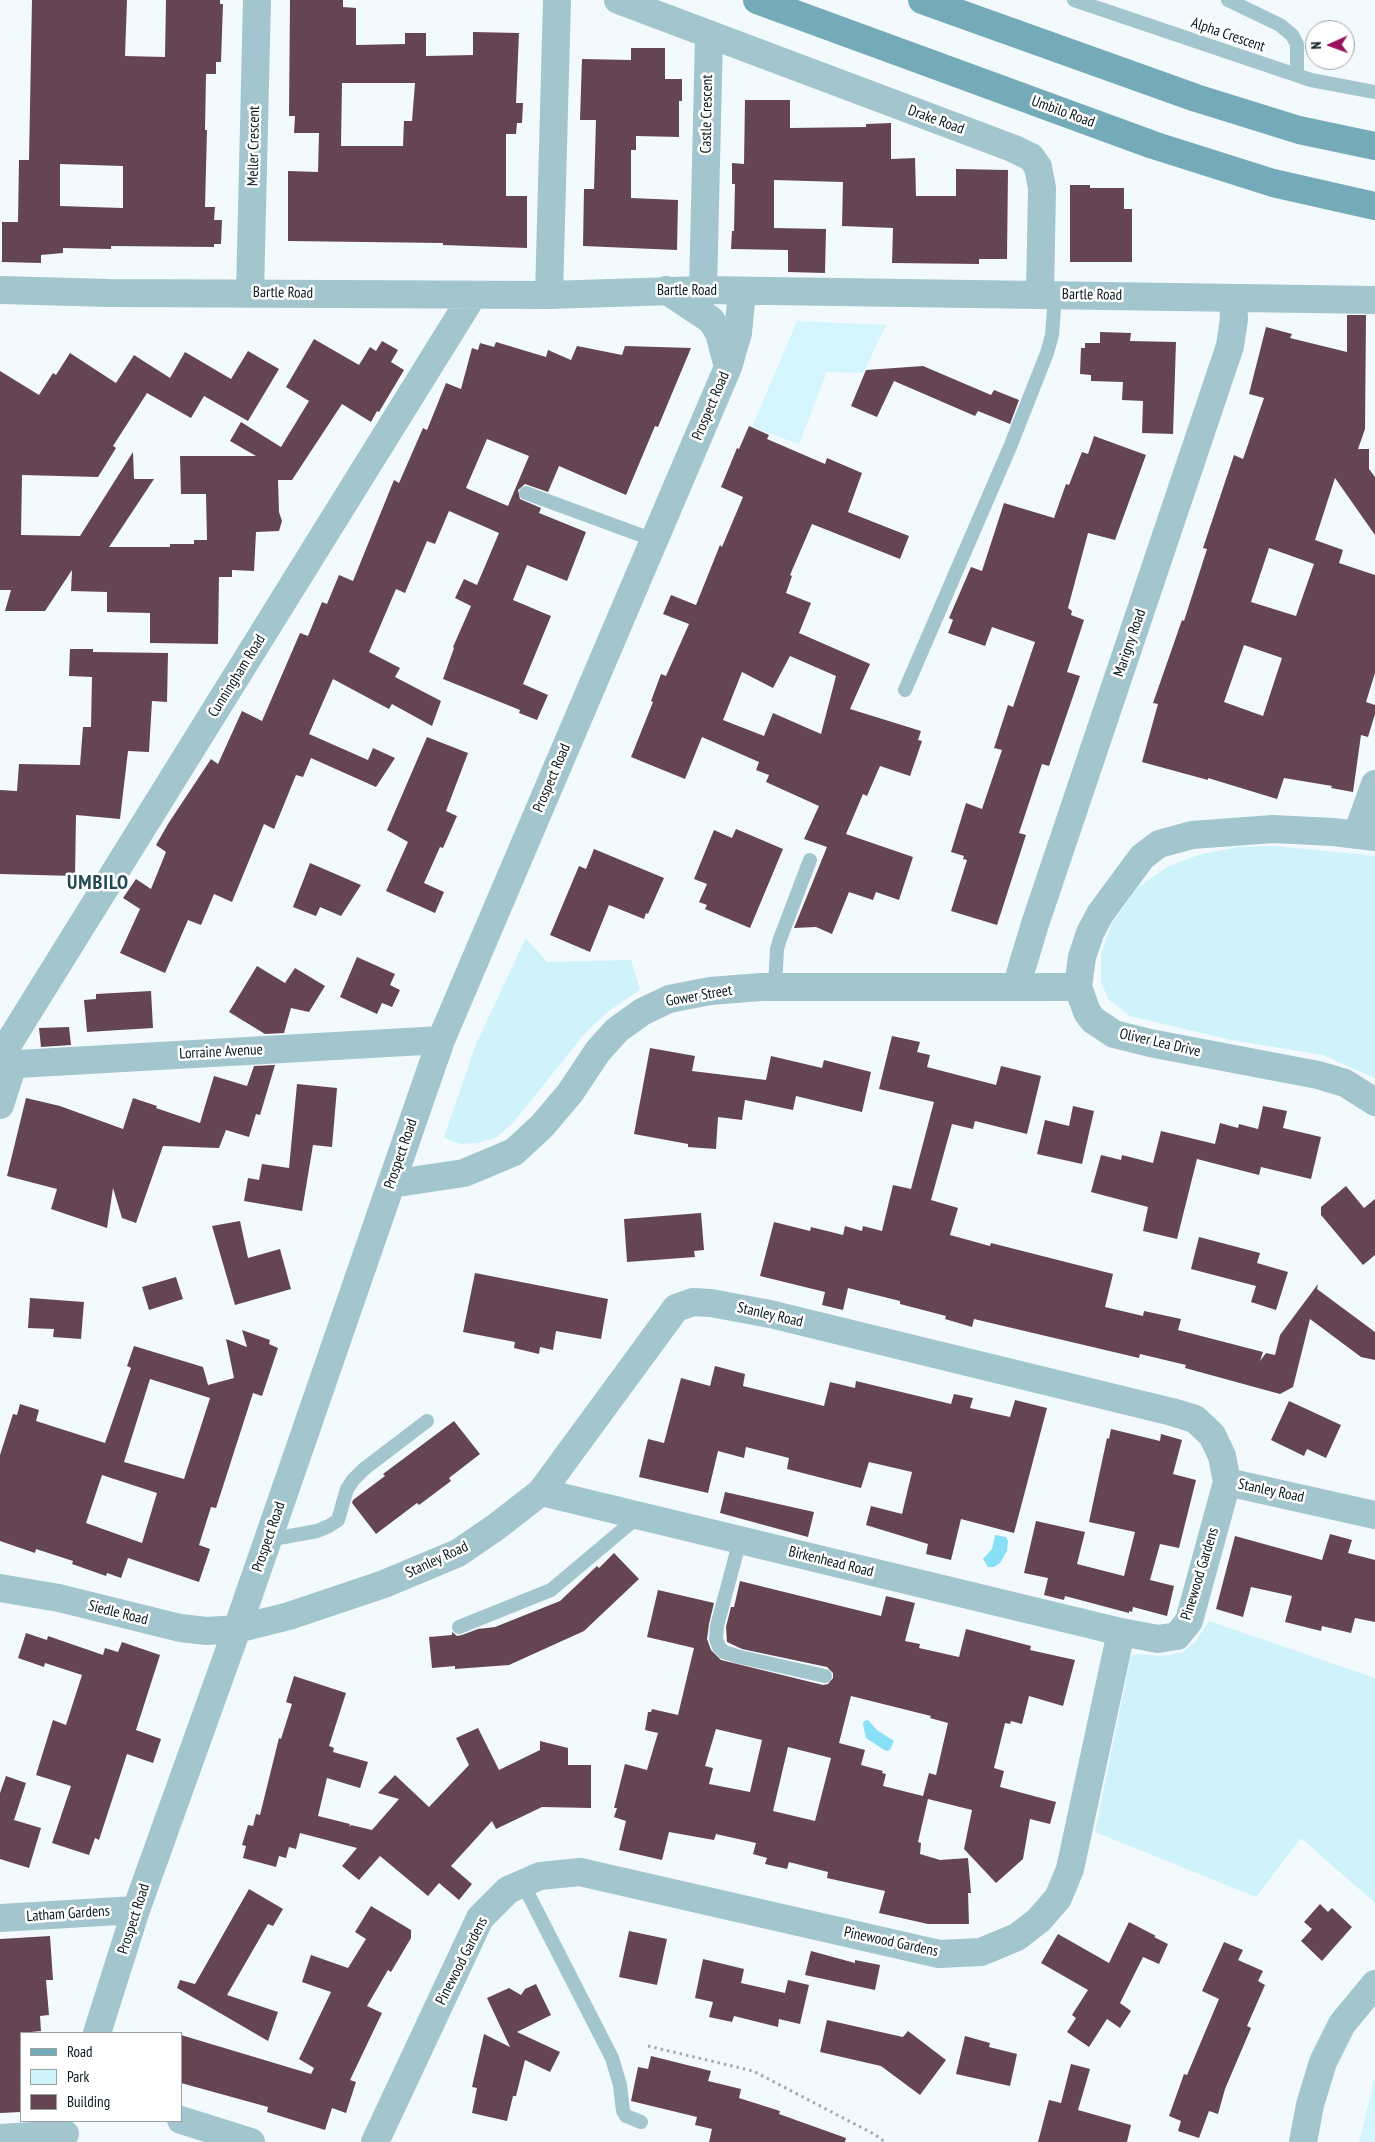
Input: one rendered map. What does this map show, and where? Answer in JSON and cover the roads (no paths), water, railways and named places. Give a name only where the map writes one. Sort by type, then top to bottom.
[{"type":"main road","name":"Umbilo Road","points":[[757,0],[1153,145],[1273,182],[1375,206]]},
{"type":"main road","points":[[922,0],[1196,98],[1299,130],[1375,146]]},
{"type":"street","name":"Meller Crescent","points":[[250,292],[257,0]]},
{"type":"street","points":[[549,295],[557,0]]},
{"type":"street","points":[[618,0],[709,35]]},
{"type":"street","name":"Castle Crescent","points":[[703,290],[709,35]]},
{"type":"street","name":"Drake Road","points":[[709,35],[1012,148],[1031,157],[1038,167],[1042,188],[1048,295]]},
{"type":"street","name":"Bartle Road","points":[[0,290],[110,293],[250,292],[473,295],[549,295],[703,290],[1375,300]]},
{"type":"street","points":[[666,290],[711,320],[719,333],[728,367]]},
{"type":"street","name":"Prospect Road","points":[[97,2032],[136,1910],[238,1629],[441,1040],[728,367],[738,333],[742,291]]},
{"type":"street","name":"Cunningham Road","points":[[0,1105],[4,1062],[473,295]]},
{"type":"street","name":"Marigny Road","points":[[1016,987],[1037,916],[1230,346],[1234,319],[1233,298]]},
{"type":"street","points":[[1366,835],[1375,784]]},
{"type":"street","name":"Oliver Lea Drive","points":[[1366,835],[1273,829],[1192,835],[1159,844],[1142,857],[1100,914],[1090,933],[1082,958],[1078,987],[1092,1020],[1114,1034],[1150,1043],[1318,1075],[1346,1083],[1375,1102]]},
{"type":"street","name":"Gower Street","points":[[391,1184],[464,1173],[514,1152],[542,1126],[570,1093],[598,1051],[617,1030],[655,1004],[669,999],[710,991],[775,987],[1078,987]]},
{"type":"street","name":"Lorraine Avenue","points":[[4,1062],[441,1040]]},
{"type":"street","name":"Stanley Road","points":[[238,1629],[289,1616],[384,1584],[458,1553],[496,1527],[540,1492],[676,1308],[693,1302],[711,1303],[770,1314],[1180,1414],[1195,1419],[1212,1435],[1222,1456],[1227,1482],[1375,1515]]},
{"type":"street","name":"Pinewood Gardens","points":[[374,2142],[480,1918],[508,1890],[540,1876],[580,1872],[939,1954],[981,1952],[1017,1937],[1039,1920],[1058,1898],[1070,1869],[1120,1632],[1158,1640],[1176,1636],[1189,1621],[1227,1482]]},
{"type":"street","name":"Birkenhead Road","points":[[540,1492],[1120,1632]]},
{"type":"street","name":"Siedle Road","points":[[0,1588],[59,1598],[180,1628],[207,1631],[238,1629]]},
{"type":"street","name":"Latham Gardens","points":[[0,1918],[136,1910]]},
{"type":"street","points":[[1303,2142],[1310,2105],[1323,2062],[1342,2024],[1375,1984]]},
{"type":"street","points":[[182,2120],[251,2142]]},
{"type":"street","points":[[0,2138],[66,2132]]},
{"type":"lane","name":"Alpha Crescent","points":[[1074,0],[1298,75],[1375,92]]},
{"type":"lane","points":[[1228,0],[1280,26],[1292,36],[1297,44],[1298,75]]},
{"type":"lane","points":[[905,690],[1010,447],[1047,353],[1052,335],[1048,295]]},
{"type":"lane","points":[[526,493],[654,540]]},
{"type":"lane","points":[[775,987],[778,944],[810,860]]},
{"type":"lane","points":[[268,1540],[317,1531],[338,1520],[347,1489],[353,1480],[364,1469],[427,1421]]},
{"type":"lane","points":[[459,1627],[551,1590],[639,1516]]},
{"type":"lane","points":[[740,1540],[717,1626],[716,1639],[719,1647],[724,1652],[740,1657],[825,1676]]},
{"type":"lane","points":[[523,1884],[612,2058],[620,2085],[623,2111],[626,2116],[641,2122]]},
{"type":"water","points":[[995,1535],[1006,1537],[1008,1541],[1007,1551],[1000,1563],[994,1567],[988,1567],[983,1559],[992,1549]]},
{"type":"water","points":[[868,1720],[877,1730],[894,1741],[890,1750],[886,1751],[866,1738],[863,1724],[864,1721]]},
{"type":"district","name":"UMBILO","points":[[98,883]]}]
